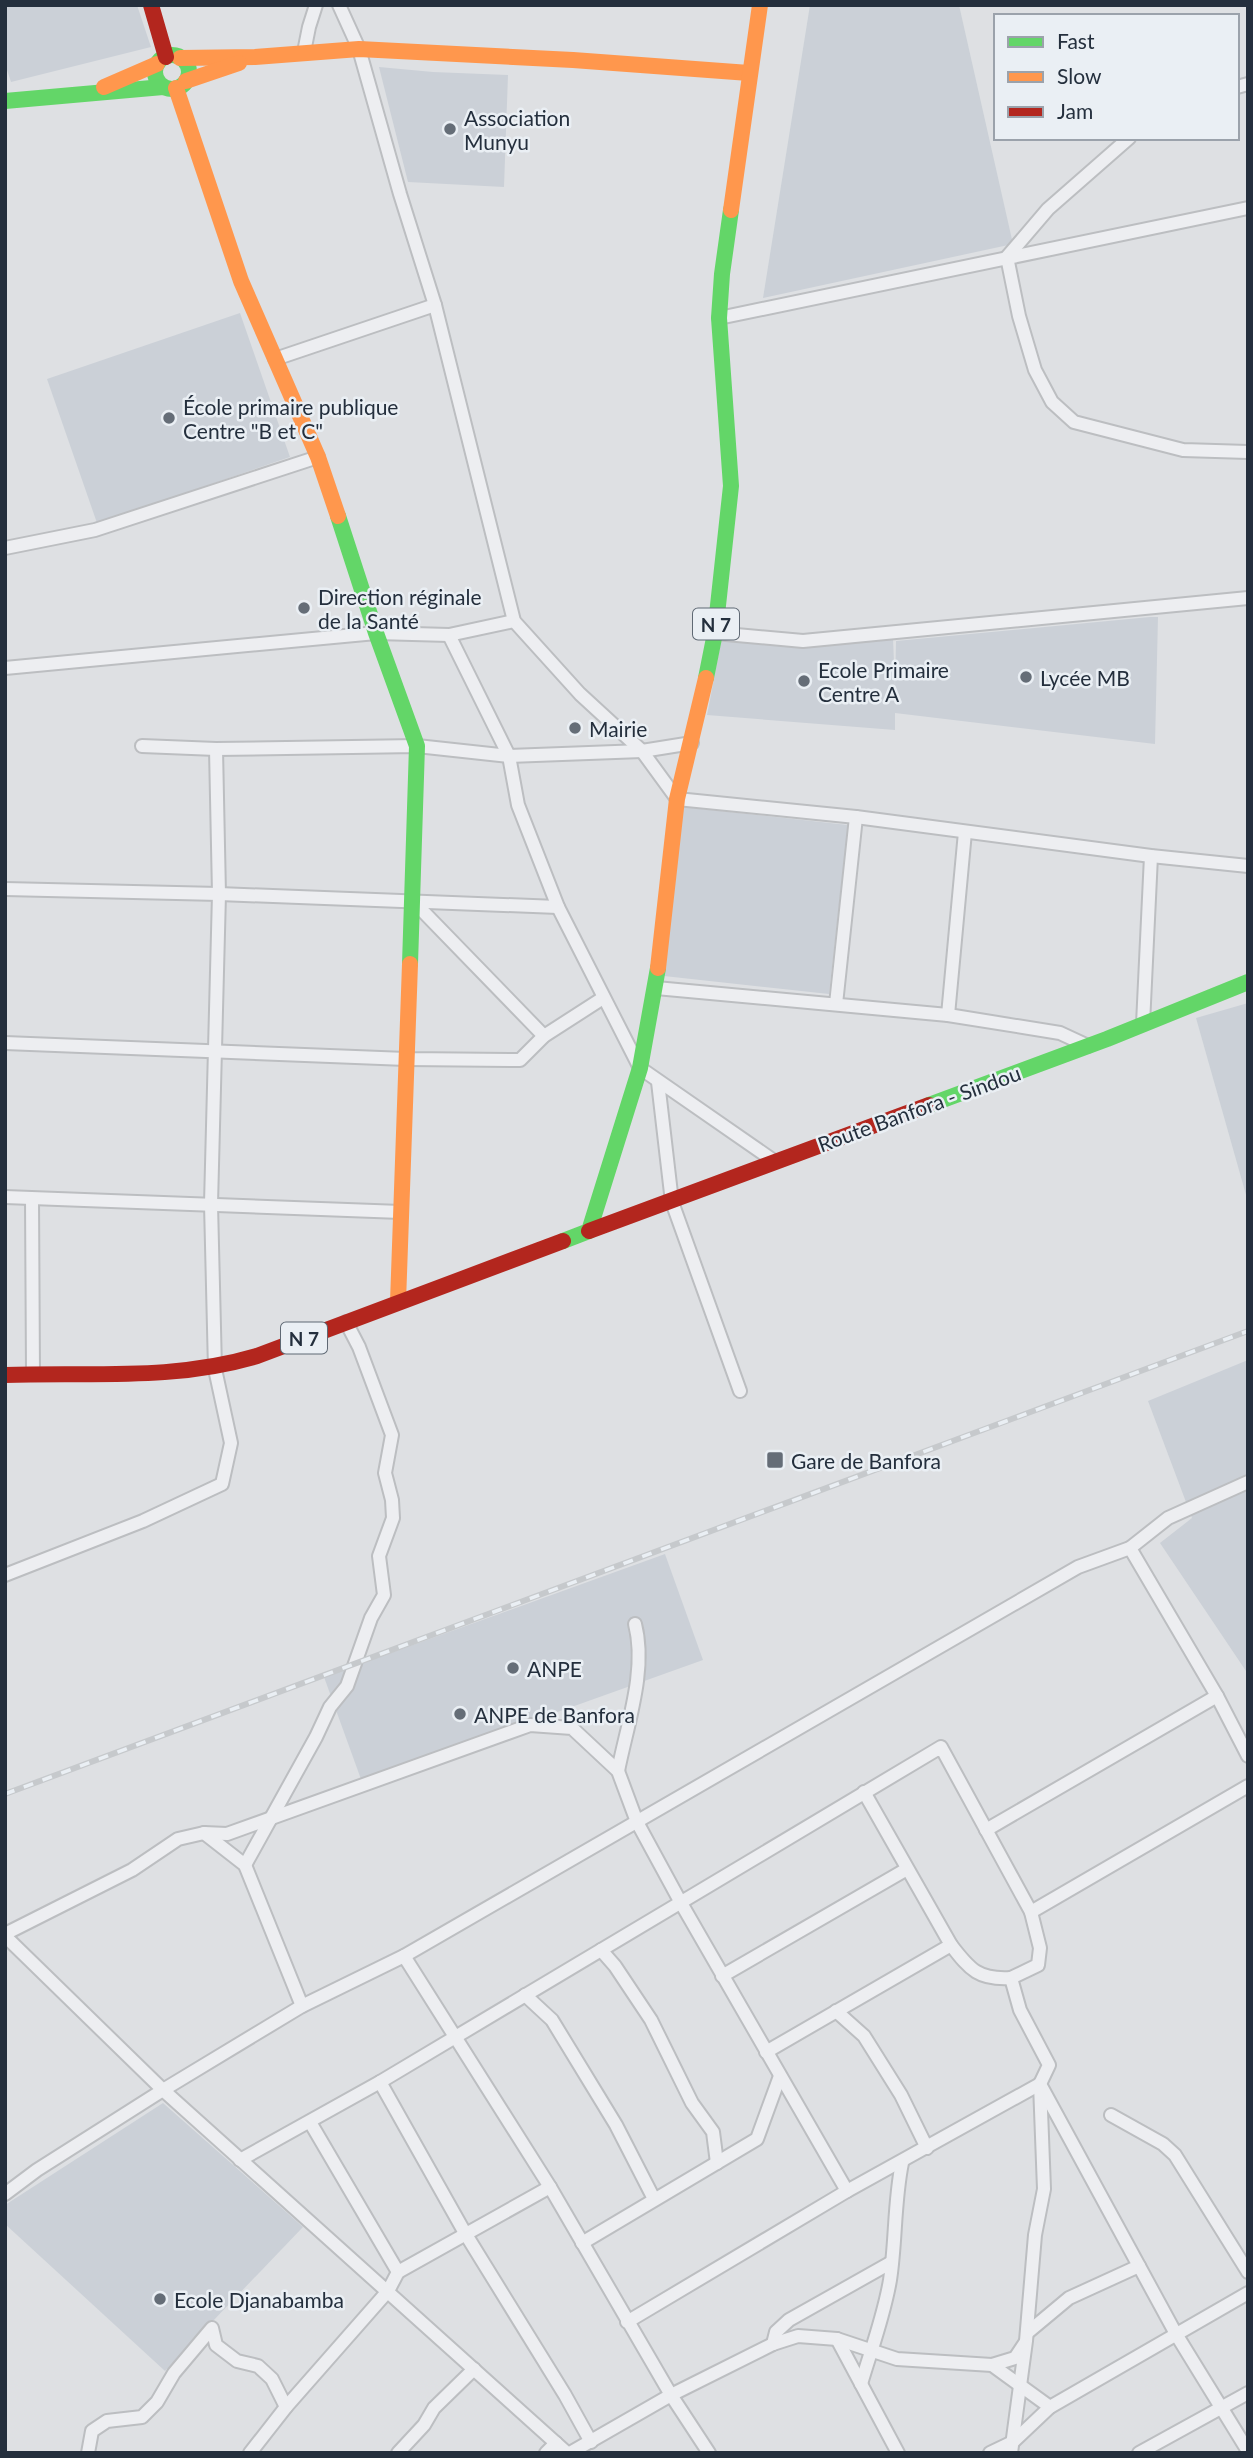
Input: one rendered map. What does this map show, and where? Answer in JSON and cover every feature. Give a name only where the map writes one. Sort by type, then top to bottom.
[{"type":"main road","points":[[150,5],[168,60]]},
{"type":"main road","name":"N 7","points":[[5,1375],[150,1374],[233,1365],[589,1231],[640,1068],[656,988],[677,799],[692,743],[715,633],[731,486],[719,318],[722,274],[760,5]]},
{"type":"main road","points":[[91,93],[168,60],[359,49],[573,60],[749,73]]},
{"type":"main road","points":[[5,102],[175,85],[255,57]]},
{"type":"main road","points":[[168,60],[187,66],[175,85]]},
{"type":"main road","points":[[168,60],[156,77],[175,85],[241,281],[318,457],[376,633],[417,746],[398,1302]]},
{"type":"main road","name":"Route Banfora - Sindou","points":[[589,1231],[1088,1046],[1248,982]]},
{"type":"street","points":[[304,52],[316,5]]},
{"type":"street","points":[[339,5],[359,49],[435,305],[514,621],[580,694],[642,751],[677,799],[856,817],[1151,856],[1248,866]]},
{"type":"street","points":[[1007,257],[1048,209],[1127,140]]},
{"type":"street","points":[[719,318],[1248,208]]},
{"type":"street","points":[[1007,257],[1019,316],[1035,370],[1052,402],[1074,422],[1184,450],[1248,452]]},
{"type":"street","points":[[275,359],[435,305]]},
{"type":"street","points":[[5,548],[94,530],[318,457]]},
{"type":"street","points":[[715,633],[803,641],[1248,598]]},
{"type":"street","points":[[5,668],[376,633],[449,635],[514,621]]},
{"type":"street","points":[[449,635],[509,756],[518,805],[558,907],[640,1068],[774,1161]]},
{"type":"street","points":[[142,746],[216,749],[417,746],[509,756],[642,751],[692,743]]},
{"type":"street","points":[[5,1575],[143,1521],[222,1484],[231,1443],[215,1369],[211,1203],[219,894],[216,749]]},
{"type":"street","points":[[836,1004],[856,817]]},
{"type":"street","points":[[948,1015],[965,832]]},
{"type":"street","points":[[1143,1024],[1151,856]]},
{"type":"street","points":[[5,889],[412,900],[558,907]]},
{"type":"street","points":[[412,900],[544,1035]]},
{"type":"street","points":[[656,988],[948,1015],[1060,1033],[1088,1046]]},
{"type":"street","points":[[5,1043],[406,1059],[520,1060],[544,1035],[603,998]]},
{"type":"street","points":[[658,1082],[672,1202],[740,1391]]},
{"type":"street","points":[[5,1197],[401,1212]]},
{"type":"street","points":[[32,1199],[33,1373]]},
{"type":"street","points":[[244,1865],[330,1707],[347,1686],[371,1618],[384,1595],[379,1556],[393,1518],[386,1473],[392,1435],[359,1347],[346,1322]]},
{"type":"street","points":[[5,2194],[37,2170],[163,2090],[302,2006],[404,1956],[1079,1567],[1130,1548],[1168,1518],[1248,1482]]},
{"type":"street","points":[[1130,1548],[1217,1696],[1248,1756]]},
{"type":"street","points":[[618,1771],[640,1666],[640,1648],[635,1624]]},
{"type":"street","points":[[986,1830],[1217,1696]]},
{"type":"street","points":[[847,2191],[681,1903],[637,1822],[618,1771],[572,1728],[530,1725],[227,1834],[204,1833],[178,1839],[132,1870],[5,1935],[163,2090],[568,2453],[671,2395],[773,2344],[798,2336],[837,2339],[897,2359],[992,2365],[1014,2358],[1027,2337],[1069,2298],[1139,2266]]},
{"type":"street","points":[[240,2160],[380,2082],[864,1792],[941,1747],[1031,1912],[1040,1948],[1038,1965],[1010,1978],[990,1979],[978,1973],[951,1945],[864,1792]]},
{"type":"street","points":[[1031,1912],[1248,1786]]},
{"type":"street","points":[[204,1833],[244,1865],[302,2006]]},
{"type":"street","points":[[722,1976],[907,1869]]},
{"type":"street","points":[[766,2052],[951,1945]]},
{"type":"street","points":[[601,1950],[651,2020],[692,2103],[713,2132],[717,2162]]},
{"type":"street","points":[[404,1956],[550,2187],[627,2322],[709,2453]]},
{"type":"street","points":[[1010,1978],[1020,2010],[1049,2065],[1040,2084],[1044,2189],[1035,2235],[1027,2337],[1012,2447]]},
{"type":"street","points":[[525,1995],[552,2020],[616,2125],[654,2199]]},
{"type":"street","points":[[836,2011],[864,2036],[901,2095],[927,2148]]},
{"type":"street","points":[[582,2243],[757,2139],[780,2076]]},
{"type":"street","points":[[380,2082],[465,2233],[591,2442]]},
{"type":"street","points":[[627,2322],[847,2191],[902,2163],[1040,2084]]},
{"type":"street","points":[[1040,2084],[1176,2334],[1248,2451]]},
{"type":"street","points":[[1111,2115],[1152,2137],[1175,2155],[1248,2272]]},
{"type":"street","points":[[310,2122],[398,2272]]},
{"type":"street","points":[[861,2384],[881,2321],[892,2262],[896,2234],[896,2195],[902,2163]]},
{"type":"street","points":[[250,2453],[286,2407],[388,2291],[398,2272],[550,2187]]},
{"type":"street","points":[[773,2344],[776,2332],[789,2320],[892,2262]]},
{"type":"street","points":[[990,2453],[1012,2447],[1050,2407],[1248,2293]]},
{"type":"street","points":[[881,2321],[882,2334],[897,2359]]},
{"type":"street","points":[[88,2453],[92,2431],[107,2421],[142,2417],[157,2402],[174,2373],[212,2328],[216,2345],[237,2361],[258,2366],[272,2379],[286,2407]]},
{"type":"street","points":[[837,2339],[898,2453]]},
{"type":"street","points":[[992,2365],[1050,2407]]},
{"type":"street","points":[[398,2453],[424,2425],[434,2408],[474,2369]]},
{"type":"street","points":[[1139,2453],[1154,2449],[1248,2393]]},
{"type":"street","points":[[545,2453],[556,2444]]},
{"type":"shaded area","points":[[5,5],[137,5],[151,47],[11,82],[5,64]]},
{"type":"shaded area","points":[[810,5],[959,5],[1013,244],[763,298]]},
{"type":"shaded area","name":"Association Munyu","points":[[379,67],[508,75],[504,187],[408,182]]},
{"type":"shaded area","name":"École primaire publique Centre \"B et C\"","points":[[240,313],[290,457],[97,523],[47,379]]},
{"type":"shaded area","name":"Lycée MB","points":[[1158,617],[1155,744],[895,713],[895,730],[707,715],[722,637],[797,647],[893,638],[895,688],[896,641]]},
{"type":"shaded area","points":[[683,807],[848,825],[829,994],[664,976]]},
{"type":"shaded area","points":[[1248,1003],[1248,1202],[1196,1018]]},
{"type":"shaded area","points":[[1248,1360],[1248,1674],[1160,1543],[1192,1518],[1148,1401]]},
{"type":"shaded area","name":"ANPE","points":[[665,1554],[703,1660],[362,1782],[324,1677]]},
{"type":"shaded area","name":"Ecole Djanabamba","points":[[163,2103],[303,2227],[165,2371],[5,2224],[5,2205]]},
{"type":"railway","points":[[5,1794],[1248,1331]]},
{"type":"traffic: fast","points":[[172,55],[184,60],[189,72],[184,84],[172,89],[160,84],[155,72],[160,60],[172,55]]},
{"type":"traffic: fast","points":[[5,101],[163,87]]},
{"type":"traffic: fast","points":[[706,678],[715,633],[731,486],[719,318],[731,210]]},
{"type":"traffic: fast","points":[[338,516],[417,746],[410,964]]},
{"type":"traffic: fast","points":[[563,1241],[589,1231],[640,1068],[658,968]]},
{"type":"traffic: fast","points":[[929,1105],[1107,1039],[1248,982]]},
{"type":"traffic: slow","points":[[731,210],[760,5]]},
{"type":"traffic: slow","points":[[180,58],[255,57],[359,49],[573,60],[749,73]]},
{"type":"traffic: slow","points":[[186,81],[239,63]]},
{"type":"traffic: slow","points":[[104,87],[157,64]]},
{"type":"traffic: slow","points":[[176,88],[241,281],[318,457],[338,516]]},
{"type":"traffic: slow","points":[[658,968],[677,799],[706,678]]},
{"type":"traffic: slow","points":[[398,1302],[410,964]]},
{"type":"traffic: jam","points":[[151,5],[166,57]]},
{"type":"traffic: jam","points":[[589,1231],[929,1105]]},
{"type":"traffic: jam","points":[[5,1375],[132,1374],[226,1364],[257,1356],[563,1241]]},
{"type":"place","name":"Association Munyu","points":[[450,129]]},
{"type":"place","name":"École primaire publique Centre \"B et C\"","points":[[169,418]]},
{"type":"place","name":"Direction réginale de la Santé","points":[[304,608]]},
{"type":"place","name":"Lycée MB","points":[[1026,677]]},
{"type":"place","name":"Ecole Primaire Centre A","points":[[804,681]]},
{"type":"place","name":"Mairie","points":[[575,728]]},
{"type":"place","name":"Gare de Banfora","points":[[775,1460]]},
{"type":"place","name":"ANPE","points":[[513,1668]]},
{"type":"place","name":"ANPE de Banfora","points":[[460,1714]]},
{"type":"place","name":"Ecole Djanabamba","points":[[160,2299]]}]
